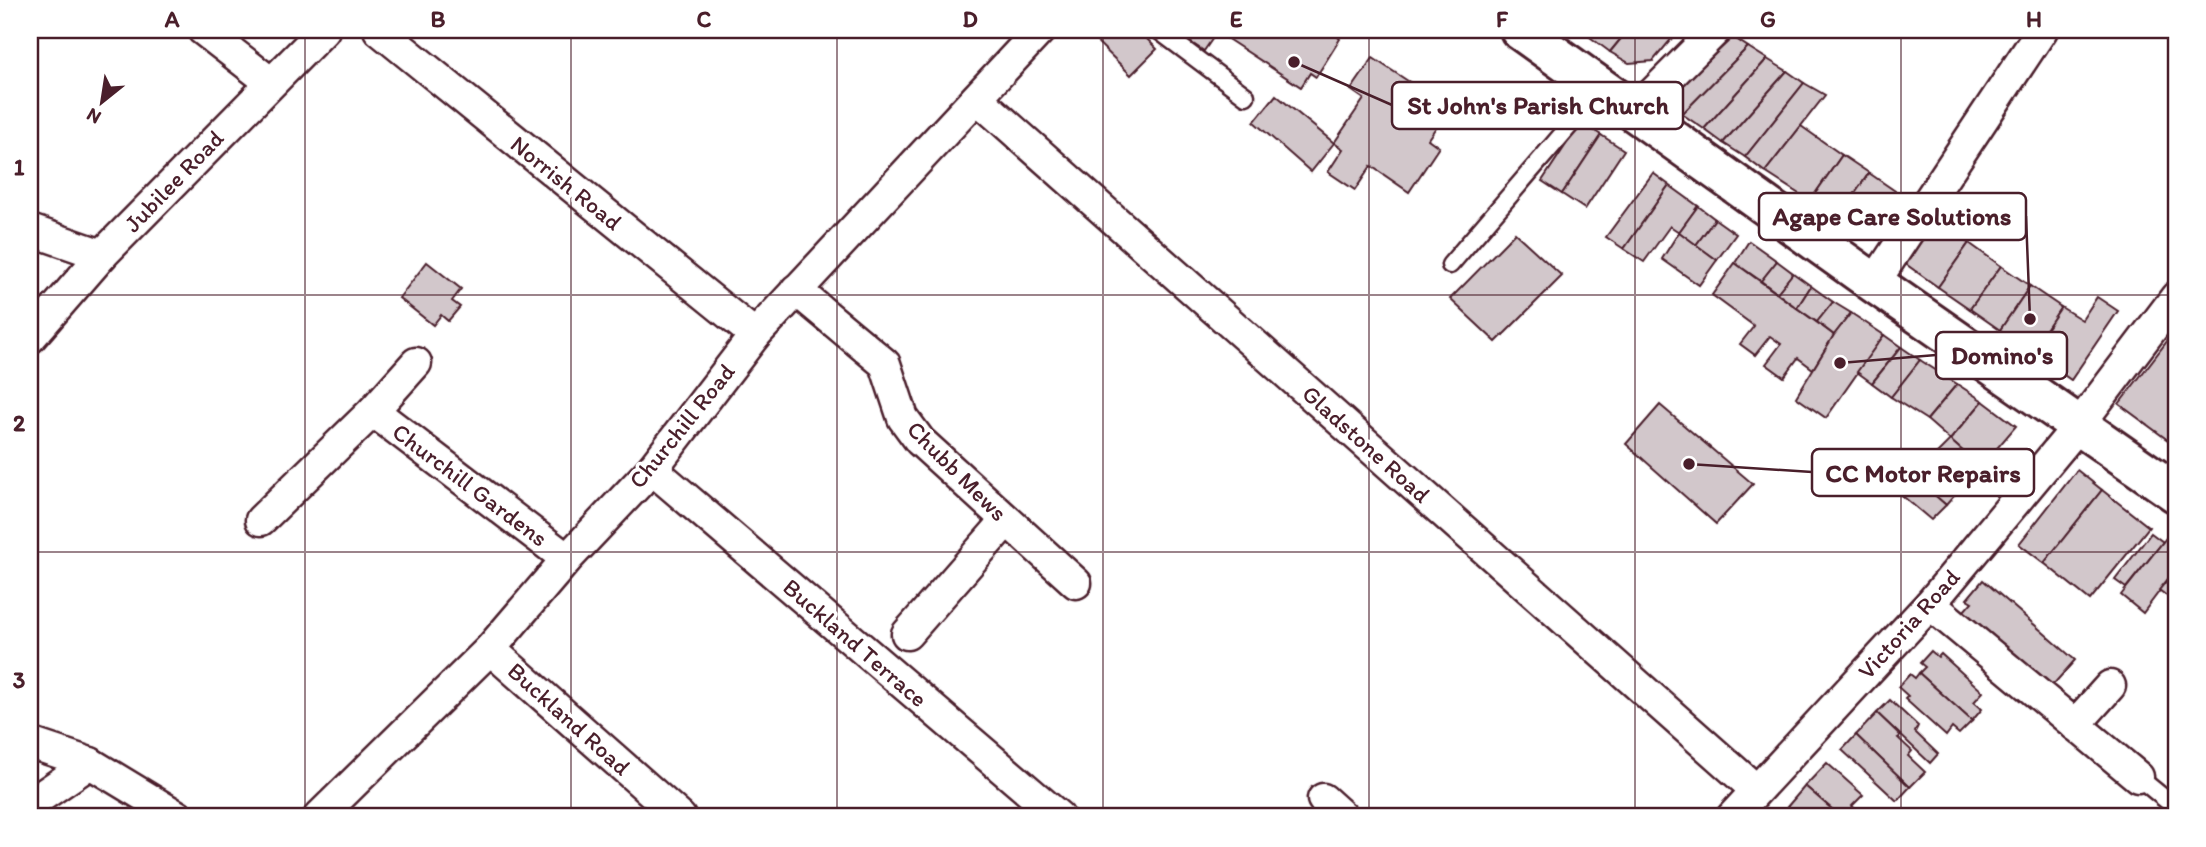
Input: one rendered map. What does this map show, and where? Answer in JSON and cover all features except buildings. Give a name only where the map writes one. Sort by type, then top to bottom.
[{"type":"main road","points":[[1520,30],[1874,283],[2176,493]]},
{"type":"street","points":[[203,30],[270,82]]},
{"type":"street","name":"Jubilee Road","points":[[30,338],[102,255],[324,30]]},
{"type":"street","name":"Norrish Road","points":[[379,30],[755,335]]},
{"type":"street","name":"Churchill Road","points":[[337,811],[490,649],[652,468],[755,335],[1040,30]]},
{"type":"street","points":[[1633,112],[1716,30]]},
{"type":"street","points":[[1874,283],[2042,30]]},
{"type":"street","name":"Gladstone Road","points":[[976,98],[1756,790]]},
{"type":"street","points":[[30,230],[102,255]]},
{"type":"street","name":"Chubb Mews","points":[[796,290],[884,364],[903,418],[920,441],[1076,583]]},
{"type":"street","name":"Victoria Road","points":[[1732,817],[1930,604],[2173,309]]},
{"type":"street","name":"Churchill Gardens","points":[[261,520],[373,411],[416,363]]},
{"type":"street","name":"Churchill Gardens","points":[[373,411],[568,559]]},
{"type":"street","name":"Buckland Terrace","points":[[652,468],[1059,817]]},
{"type":"street","points":[[907,634],[1006,521]]},
{"type":"street","points":[[1930,604],[2138,777]]},
{"type":"street","name":"Buckland Road","points":[[490,649],[680,817]]},
{"type":"street","points":[[2075,725],[2110,686]]},
{"type":"street","points":[[30,743],[90,763],[179,817]]},
{"type":"street","points":[[30,804],[90,763]]},
{"type":"lane","points":[[1158,30],[1246,96]]},
{"type":"lane","points":[[1450,265],[1601,89]]},
{"type":"lane","points":[[2138,777],[2176,808]]},
{"type":"place","name":"St John's Parish Church","points":[[1294,62]]},
{"type":"place","name":"Agape Care Solutions","points":[[2030,319]]},
{"type":"place","name":"Domino's","points":[[1840,363]]},
{"type":"place","name":"CC Motor Repairs","points":[[1689,464]]}]
